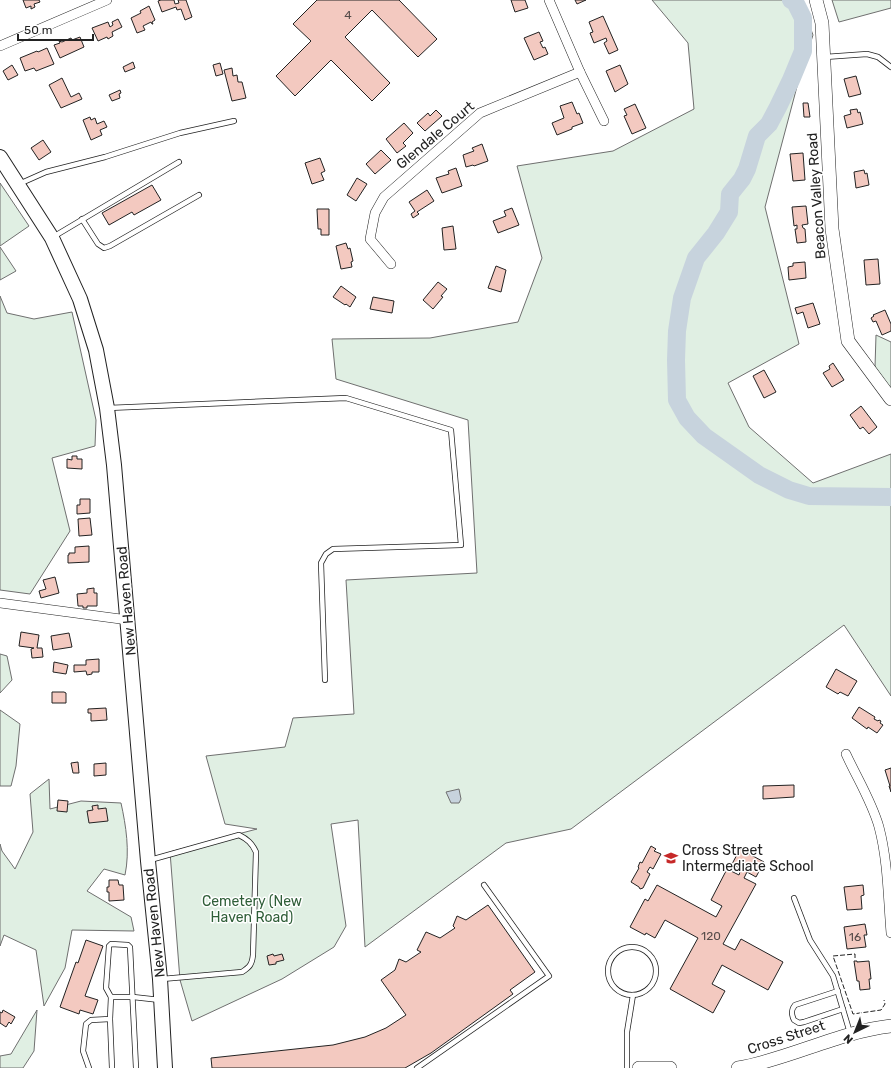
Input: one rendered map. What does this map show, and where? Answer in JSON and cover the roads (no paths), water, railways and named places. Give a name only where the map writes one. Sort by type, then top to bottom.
[{"type":"main road","name":"New Haven Road","points":[[0,157],[52,238],[80,299],[96,350],[107,408],[114,465],[148,861],[160,979],[165,1068]]},
{"type":"street","points":[[0,46],[107,0]]},
{"type":"street","points":[[550,0],[580,72],[604,121]]},
{"type":"street","name":"Beacon Valley Road","points":[[816,0],[822,23],[832,228],[848,341],[891,399]]},
{"type":"street","name":"Glendale Court","points":[[391,264],[370,239],[375,213],[384,197],[480,113],[580,72]]},
{"type":"street","points":[[0,603],[128,620]]},
{"type":"street","points":[[846,754],[866,795],[880,833],[886,867],[891,934]]},
{"type":"street","name":"Cross Street","points":[[738,1068],[793,1053],[850,1034],[891,1026]]},
{"type":"street","points":[[639,1068],[670,1068]]},
{"type":"lane","points":[[824,57],[867,54],[878,57],[891,67]]},
{"type":"lane","points":[[18,184],[46,172],[105,157],[180,133],[234,121]]},
{"type":"lane","points":[[52,238],[178,162]]},
{"type":"lane","points":[[82,219],[98,244],[104,248],[199,195]]},
{"type":"lane","points":[[107,408],[346,398],[451,430],[461,545],[333,549],[326,554],[321,563],[325,680]]},
{"type":"lane","points":[[148,861],[239,835],[251,842],[256,852],[253,956],[250,967],[242,972],[160,979]]},
{"type":"lane","points":[[417,1068],[549,976],[484,884]]},
{"type":"lane","points":[[794,898],[810,940],[833,976],[850,1034]]},
{"type":"lane","points":[[112,1068],[110,1019],[111,997],[106,988],[109,946],[111,944],[130,947],[136,1068]]},
{"type":"lane","points":[[629,946],[645,950],[655,961],[657,969],[653,984],[640,994],[633,995],[625,994],[617,990],[608,976],[610,960],[621,949],[629,946]]},
{"type":"lane","points":[[838,991],[795,1005],[792,1009],[791,1015],[794,1020],[804,1022],[843,1009]]},
{"type":"lane","points":[[627,1068],[627,1032],[633,995]]},
{"type":"lane","points":[[111,997],[133,997],[161,1000]]},
{"type":"lane","points":[[88,1068],[83,1051],[86,1024],[91,1020],[110,1019]]},
{"type":"waterway","points":[[791,0],[795,2],[803,18],[803,51],[791,80],[769,124],[757,136],[747,169],[742,179],[730,194],[729,212],[716,233],[696,258],[682,298],[677,331],[677,400],[687,418],[704,436],[759,475],[789,490],[809,496],[891,497]]},
{"type":"place","name":"Cross Street Intermediate School","points":[[671,858]]},
{"type":"park label","name":"Cemetery (New Haven Road)","points":[[252,910]]}]
